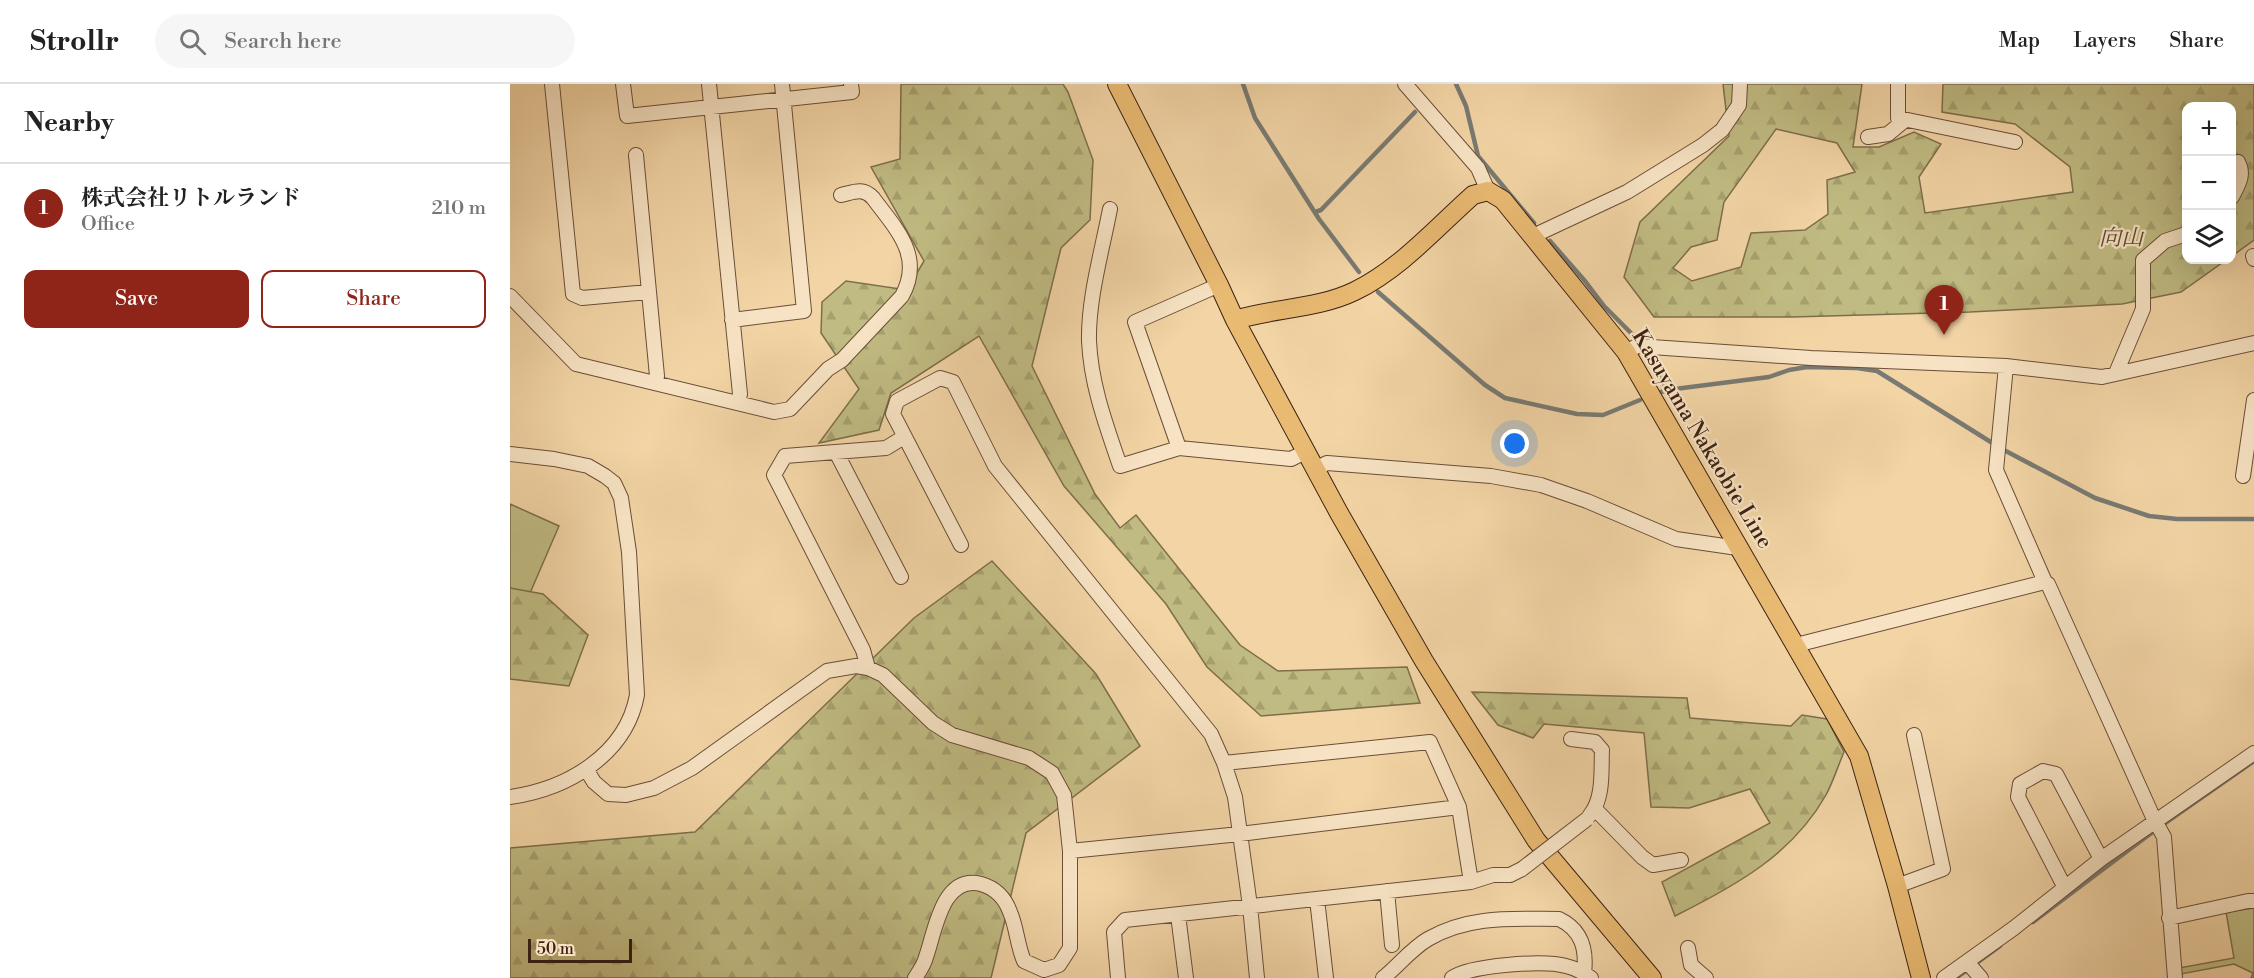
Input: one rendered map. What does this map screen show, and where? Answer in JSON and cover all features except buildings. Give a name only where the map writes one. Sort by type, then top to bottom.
[{"type":"main road","points":[[1117,84],[1235,320],[1305,452],[1424,661],[1536,840],[1652,978]]},
{"type":"main road","points":[[1235,320],[1249,315],[1318,303],[1355,291],[1391,268],[1473,195],[1488,191]]},
{"type":"main road","name":"Kasuyama Nakaobie Line","points":[[1488,191],[1503,200],[1626,352],[1859,756],[1921,978]]},
{"type":"street","points":[[552,84],[573,294],[582,298],[648,292]]},
{"type":"street","points":[[623,84],[627,116],[852,92],[851,84]]},
{"type":"street","points":[[709,84],[740,394],[738,403]]},
{"type":"street","points":[[732,320],[804,311],[782,84]]},
{"type":"street","points":[[1405,84],[1478,168],[1488,191]]},
{"type":"street","points":[[1533,236],[1627,192],[1703,145],[1722,130],[1739,105],[1740,84]]},
{"type":"street","points":[[1898,84],[1898,118],[2015,142]]},
{"type":"street","points":[[1868,137],[1888,134],[1905,120]]},
{"type":"street","points":[[636,155],[656,383]]},
{"type":"street","points":[[2236,162],[2238,162],[2241,169],[2240,181],[2236,188]]},
{"type":"street","points":[[510,296],[576,364],[774,412],[790,409],[828,369],[842,360],[902,296],[909,283],[910,259],[905,241],[873,198],[867,191],[861,190],[841,195]]},
{"type":"street","points":[[1110,209],[1093,301],[1089,340],[1096,393],[1120,466],[1179,448],[1291,459],[1305,452]]},
{"type":"street","points":[[2116,373],[2143,309],[2144,260],[2165,241],[2182,236]]},
{"type":"street","points":[[1179,448],[1135,322],[1219,285]]},
{"type":"street","points":[[1626,352],[1637,346],[1811,358],[2006,366],[2102,377],[2254,343]]},
{"type":"street","points":[[2006,366],[1996,470],[2045,582],[2048,584],[2164,837],[2175,978]]},
{"type":"street","points":[[961,545],[893,414],[897,401],[940,378],[953,382],[995,466],[1211,734],[1224,763],[1234,797],[1250,906],[1257,978]]},
{"type":"street","points":[[2243,476],[2254,400]]},
{"type":"street","points":[[868,668],[863,650],[774,475],[785,456],[886,448],[904,437]]},
{"type":"street","points":[[836,452],[901,577]]},
{"type":"street","points":[[510,454],[588,466],[615,483],[621,498],[629,552],[637,695],[628,725],[614,747],[586,769],[534,793],[510,796]]},
{"type":"street","points":[[1315,469],[1327,463],[1501,478],[1540,485],[1587,501],[1676,539],[1738,548]]},
{"type":"street","points":[[1796,645],[2045,582]]},
{"type":"street","points":[[586,769],[594,782],[608,794],[626,795],[654,788],[692,768],[827,671],[856,666],[884,675],[933,723],[952,735],[1029,758],[1052,773],[1064,795],[1070,851],[1070,948],[1059,965],[1044,974],[1024,961],[1010,912],[1002,897],[990,887],[976,883],[960,885],[947,897],[926,960],[915,978]]},
{"type":"street","points":[[1897,886],[1943,869],[1914,735]]},
{"type":"street","points":[[1118,978],[1114,932],[1125,920],[1471,882],[1493,875],[1510,875],[1591,814],[1600,785],[1602,750],[1595,742],[1571,739]]},
{"type":"street","points":[[1224,763],[1430,742],[1459,807],[1471,882]]},
{"type":"street","points":[[1944,978],[1973,969],[2014,928],[2064,886],[2101,859],[2159,825],[2254,753]]},
{"type":"street","points":[[2064,886],[2018,797],[2020,784],[2043,771],[2056,774],[2101,859]]},
{"type":"street","points":[[1070,851],[1240,834],[1459,807]]},
{"type":"street","points":[[1591,814],[1653,865],[1681,860]]},
{"type":"street","points":[[1387,891],[1392,945]]},
{"type":"street","points":[[1317,899],[1326,978]]},
{"type":"street","points":[[2169,918],[2254,901]]},
{"type":"street","points":[[1178,915],[1186,978]]},
{"type":"street","points":[[1383,978],[1427,940],[1448,930],[1482,919],[1559,919],[1570,924],[1580,935],[1586,956],[1588,976]]},
{"type":"street","points":[[1688,948],[1691,965],[1706,978]]},
{"type":"street","points":[[1452,978],[1458,973],[1485,967],[1543,964],[1565,965],[1588,976]]},
{"type":"green space","points":[[901,84],[1063,84],[1093,160],[1090,220],[1061,248],[1032,366],[1095,494],[1120,528],[1136,515],[1240,645],[1278,671],[1407,667],[1420,703],[1261,716],[1207,667],[1166,604],[1064,486],[979,336],[891,393],[879,430],[819,443],[859,389],[821,333],[822,302],[846,281],[907,290],[924,261],[871,167],[900,159]]},
{"type":"green space","name":"向山","points":[[1723,84],[1862,84],[1853,147],[1879,147],[1914,132],[1941,144],[1919,177],[1925,213],[2073,192],[2070,167],[2015,124],[1942,112],[1943,84],[2254,84],[2254,240],[2236,253],[2236,102],[2182,102],[2182,264],[2220,264],[2181,292],[2122,304],[1970,312],[1792,317],[1654,317],[1624,277],[1640,222],[1729,136]],"holes":[[[1776,129],[1837,143],[1855,172],[1827,180],[1828,214],[1805,230],[1751,233],[1741,267],[1692,281],[1673,268],[1691,247],[1717,240],[1724,202]]]},
{"type":"green space","points":[[510,504],[559,526],[527,600],[510,592]]},
{"type":"green space","points":[[992,561],[1096,674],[1140,746],[1026,833],[991,978],[510,978],[510,848],[695,832],[914,618]]},
{"type":"green space","points":[[510,588],[543,594],[588,635],[569,686],[510,679]]},
{"type":"green space","points":[[1472,692],[1687,698],[1690,718],[1791,726],[1802,715],[1827,719],[1844,752],[1826,795],[1812,816],[1779,852],[1719,893],[1675,916],[1662,882],[1770,823],[1750,789],[1689,808],[1651,807],[1644,733],[1544,724],[1533,738],[1498,725]]},
{"type":"green space","points":[[2254,908],[2254,978],[2251,978],[2253,973],[2234,964],[2181,974],[2179,968],[2234,958],[2226,912]]},
{"type":"waterway","points":[[1243,84],[1255,118],[1319,219],[1359,272]]},
{"type":"waterway","points":[[1456,84],[1466,106],[1478,156],[1534,223]]},
{"type":"waterway","points":[[1315,212],[1321,210],[1415,112]]},
{"type":"waterway","points":[[1550,241],[1604,306],[1636,338]]},
{"type":"waterway","points":[[1378,292],[1485,385],[1505,398],[1577,414],[1603,415],[1640,400]]},
{"type":"waterway","points":[[1650,354],[1667,390]]},
{"type":"waterway","points":[[1658,393],[1769,377],[1807,367],[1857,368],[1877,371],[2002,449],[2095,498],[2149,516],[2177,519],[2254,519]]},
{"type":"waterway","points":[[2033,922],[2154,831],[2254,761]]},
{"type":"waterway","points":[[1956,978],[2000,946]]},
{"type":"place","name":"株式会社リトルランド","points":[[1944,335]]}]
